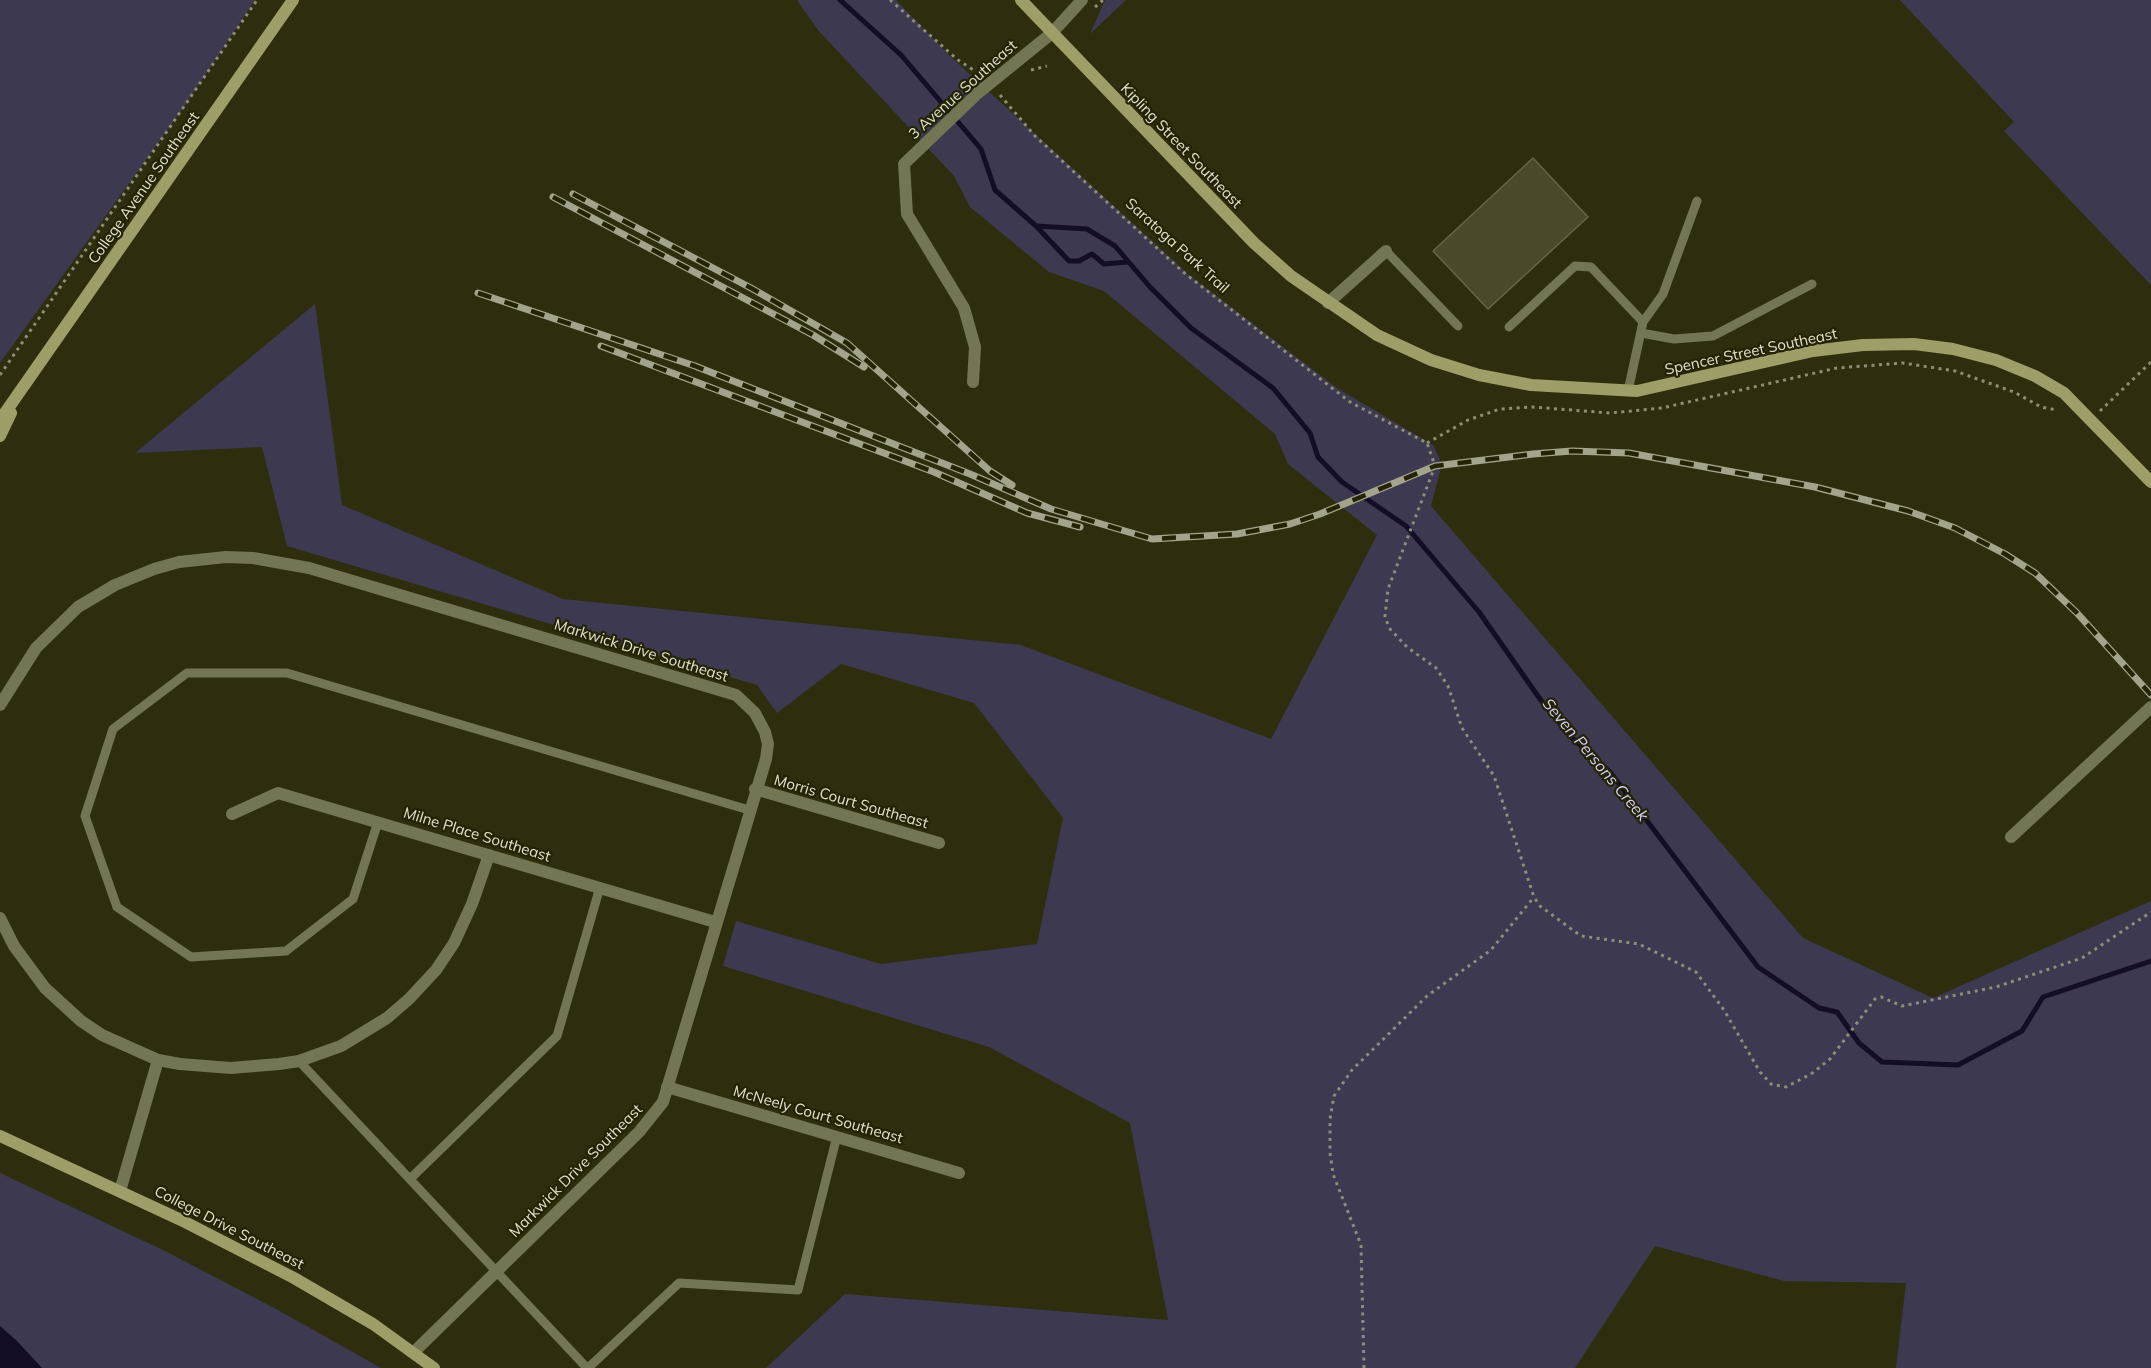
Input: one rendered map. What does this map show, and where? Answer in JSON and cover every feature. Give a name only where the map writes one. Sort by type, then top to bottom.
[{"type":"street","name":"College Avenue Southeast","points":[[0,420],[292,0]]},
{"type":"street","name":"Kipling Street Southeast","points":[[1022,0],[1254,243],[1291,276],[1328,303]]},
{"type":"street","name":"3 Avenue Southeast","points":[[973,382],[975,346],[964,308],[908,214],[904,164],[978,93],[1052,33],[1082,0]]},
{"type":"street","points":[[1328,303],[1386,251]]},
{"type":"street","name":"Spencer Street Southeast","points":[[1328,303],[1377,335],[1431,360],[1479,375],[1540,386],[1628,391],[1813,351],[1863,345],[1914,344],[1953,349],[1996,360],[2034,376],[2064,393],[2151,482]]},
{"type":"street","name":"College Avenue Southeast","points":[[0,436],[20,393]]},
{"type":"street","name":"Markwick Drive Southeast","points":[[0,705],[36,648],[63,620],[96,596],[134,576],[179,562],[254,558],[309,568],[736,695],[754,713],[768,744],[667,1087],[656,1113],[414,1352]]},
{"type":"street","points":[[2011,837],[2151,706]]},
{"type":"street","name":"Morris Court Southeast","points":[[755,789],[939,843]]},
{"type":"street","name":"Milne Place Southeast","points":[[232,814],[278,793],[715,922]]},
{"type":"street","points":[[0,918],[29,967],[62,1005],[102,1035],[158,1060],[231,1068],[299,1061],[341,1046],[362,1034],[387,1018],[423,985],[454,943],[472,904],[489,855]]},
{"type":"street","points":[[120,1191],[158,1060]]},
{"type":"street","name":"McNeely Court Southeast","points":[[667,1087],[959,1173]]},
{"type":"street","name":"College Drive Southeast","points":[[0,1136],[120,1191],[294,1278],[373,1323],[434,1368]]},
{"type":"lane","points":[[1628,391],[1643,322],[1664,294],[1697,201]]},
{"type":"lane","points":[[1386,251],[1458,326]]},
{"type":"lane","points":[[1509,327],[1575,266],[1591,267],[1643,322]]},
{"type":"lane","points":[[1641,333],[1674,339],[1713,336],[1812,284]]},
{"type":"lane","points":[[378,822],[353,899],[286,951],[191,957],[117,907],[85,816],[113,729],[187,673],[286,673],[749,810]]},
{"type":"lane","points":[[410,1179],[557,1036],[600,887]]},
{"type":"lane","points":[[299,1061],[588,1368],[679,1282],[798,1290],[837,1136]]},
{"type":"path","points":[[0,375],[257,0]]},
{"type":"path","name":"Saratoga Park Trail","points":[[890,0],[957,60],[990,83],[1035,136],[1183,272],[1350,402],[1427,443]]},
{"type":"path","points":[[2091,419],[2151,362]]},
{"type":"path","points":[[2057,410],[2041,407],[2014,392],[1954,370],[1903,363],[1837,368],[1662,408],[1610,413],[1532,407],[1500,408],[1468,420],[1427,443],[1435,466],[1425,498],[1388,589],[1385,616],[1389,628],[1407,647],[1437,668],[1448,686],[1462,728],[1494,776],[1534,897],[1548,915],[1581,936],[1639,944],[1696,972],[1724,1010],[1760,1072],[1772,1084],[1786,1087],[1798,1082],[1830,1059],[1875,999],[1881,998],[1902,1006],[1996,987],[2082,958],[2151,912]]},
{"type":"path","points":[[1365,1368],[1361,1245],[1333,1174],[1330,1153],[1330,1119],[1334,1095],[1352,1070],[1427,996],[1491,950],[1512,921],[1534,897]]},
{"type":"shaded area","points":[[0,0],[255,0],[186,104],[0,363]]},
{"type":"shaded area","points":[[797,0],[896,0],[949,55],[1189,275],[1337,388],[1433,445],[1442,464],[1431,506],[1803,938],[1933,998],[2151,901],[2151,1368],[1896,1368],[1906,1283],[1784,1281],[1655,1246],[1575,1368],[766,1368],[845,1294],[1168,1320],[1130,1123],[989,1047],[723,966],[736,921],[881,964],[1037,944],[1063,818],[974,703],[841,664],[777,713],[757,685],[287,546],[262,447],[135,453],[315,304],[342,505],[563,599],[1021,645],[1271,739],[1377,535],[1288,464],[1275,434],[1104,291],[1049,272],[970,207],[954,176],[818,30]]},
{"type":"shaded area","points":[[1105,0],[1126,0],[1090,34]]},
{"type":"shaded area","points":[[1900,0],[2151,0],[2151,285],[2004,131],[2014,122]]},
{"type":"shaded area","points":[[0,1173],[165,1251],[278,1310],[381,1368],[0,1368]]},
{"type":"shaded area","points":[[0,1326],[17,1341],[42,1368],[0,1368]]},
{"type":"building","points":[[1533,158],[1588,217],[1488,309],[1433,251]]},
{"type":"waterway","name":"Seven Persons Creek","points":[[840,0],[901,55],[981,149],[995,190],[1036,226],[1087,229],[1115,246],[1150,287],[1191,328],[1273,388],[1310,433],[1318,457],[1342,482],[1406,526],[1479,612],[1540,699],[1571,737],[1610,772],[1758,967],[1819,1008],[1837,1012],[1859,1043],[1882,1062],[1958,1065],[2022,1031],[2043,997],[2151,961]]},
{"type":"waterway","name":"Seven Persons Creek","points":[[1036,226],[1069,261],[1079,261],[1092,254],[1104,264],[1128,262]]},
{"type":"railway","points":[[573,194],[751,288],[847,343],[990,471],[1012,485]]},
{"type":"railway","points":[[553,197],[813,335],[864,367]]},
{"type":"railway","points":[[478,293],[695,366],[970,474],[1051,509],[1152,539],[1237,534],[1290,524],[1320,514],[1435,466],[1533,454],[1572,451],[1629,453],[1815,487],[1908,511],[1955,528],[2005,554],[2035,573],[2077,613],[2151,695]]},
{"type":"railway","points":[[601,346],[934,472],[1027,513],[1080,527]]}]
